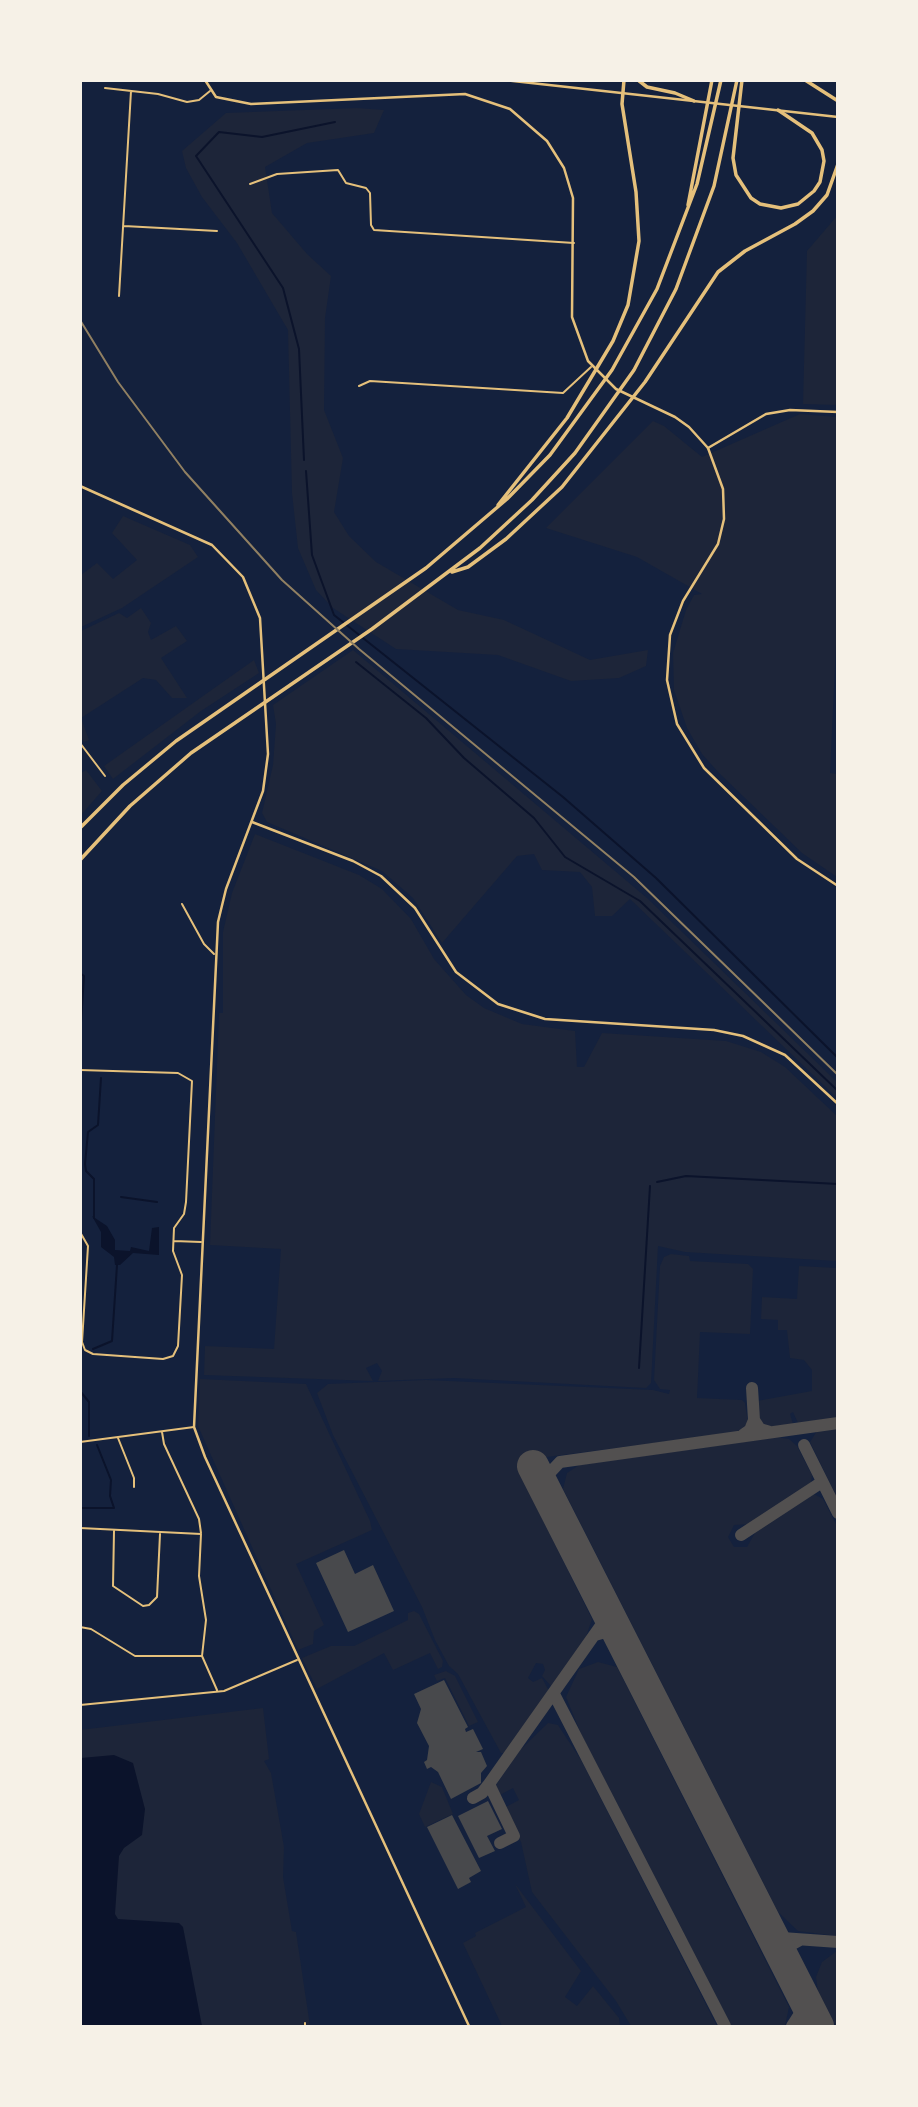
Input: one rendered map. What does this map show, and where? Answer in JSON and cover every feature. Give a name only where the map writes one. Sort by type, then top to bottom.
[{"type":"highway","points":[[495,510],[505,493],[567,418],[603,360],[628,305],[639,241],[636,192],[622,93],[624,80]]},
{"type":"highway","points":[[638,80],[647,87],[675,93],[694,102]]},
{"type":"highway","points":[[687,213],[712,80]]},
{"type":"highway","points":[[80,828],[149,763],[426,568],[495,510],[550,455],[599,390],[651,302],[687,213],[701,168],[721,80]]},
{"type":"highway","points":[[739,80],[733,158],[736,175],[751,198],[760,204],[781,208],[799,204],[814,191],[820,181],[824,160],[822,150],[812,133],[778,110]]},
{"type":"highway","points":[[80,860],[150,786],[251,711],[450,573],[494,537],[546,486],[614,401],[667,309],[698,234],[718,169],[739,80]]},
{"type":"highway","points":[[805,80],[838,101]]},
{"type":"highway","points":[[450,573],[467,568],[539,510],[583,462],[621,414],[719,272],[746,251],[813,211],[827,195],[838,164]]},
{"type":"main road","points":[[205,80],[209,91],[222,100],[251,104],[465,94],[503,105],[536,128],[555,151],[570,183],[575,212],[572,310],[579,342],[592,366],[625,394],[675,417],[708,448],[721,479],[724,519],[713,554],[683,601],[670,635],[667,680],[673,714],[690,750],[704,768],[797,859],[838,886]]},
{"type":"main road","points":[[504,80],[838,117]]},
{"type":"main road","points":[[708,448],[739,427],[766,414],[790,410],[838,412]]},
{"type":"main road","points":[[80,486],[206,541],[229,560],[248,586],[262,629],[269,743],[265,779],[221,906],[215,954],[194,1427],[205,1457],[469,2026]]},
{"type":"main road","points":[[252,822],[353,861],[381,876],[415,908],[456,972],[498,1004],[545,1019],[714,1030],[753,1039],[791,1060],[838,1104]]},
{"type":"street","points":[[104,88],[187,102],[199,100],[209,91]]},
{"type":"street","points":[[119,296],[131,91]]},
{"type":"street","points":[[250,184],[277,174],[338,170],[346,183],[366,188],[370,193],[371,225],[374,230],[574,243]]},
{"type":"street","points":[[123,226],[218,231]]},
{"type":"street","points":[[359,386],[370,382],[559,394],[570,389],[592,366]]},
{"type":"street","points":[[80,743],[105,776]]},
{"type":"street","points":[[182,904],[204,944],[215,954]]},
{"type":"street","points":[[80,1070],[178,1073],[191,1081],[186,1207],[174,1228],[173,1241],[174,1256],[182,1275],[176,1351],[168,1359],[93,1354],[85,1350],[82,1342],[88,1251],[87,1241],[80,1232]]},
{"type":"street","points":[[173,1241],[201,1242]]},
{"type":"street","points":[[80,1442],[194,1427]]},
{"type":"street","points":[[162,1432],[164,1444],[199,1519],[199,1576],[206,1620],[202,1656],[218,1691]]},
{"type":"street","points":[[118,1437],[134,1478],[134,1487]]},
{"type":"street","points":[[80,1528],[201,1534]]},
{"type":"street","points":[[114,1530],[113,1586],[143,1606],[149,1605],[157,1597],[160,1532]]},
{"type":"street","points":[[80,1627],[91,1629],[135,1656],[202,1656]]},
{"type":"street","points":[[80,1705],[218,1691],[241,1686],[298,1659]]},
{"type":"shaded area","points":[[357,108],[384,110],[374,133],[307,143],[265,167],[272,213],[307,254],[331,276],[325,318],[324,410],[343,458],[334,512],[349,536],[376,562],[458,610],[504,620],[590,660],[648,650],[646,666],[619,678],[571,681],[498,655],[396,649],[333,608],[316,590],[298,548],[292,493],[288,330],[237,243],[202,197],[186,168],[182,151],[226,113]]},
{"type":"shaded area","points":[[837,216],[837,405],[803,404],[807,251]]},
{"type":"shaded area","points":[[800,414],[837,417],[838,602],[830,773],[837,774],[837,877],[802,853],[719,773],[702,754],[687,728],[674,690],[673,653],[686,610],[694,595],[702,594],[637,557],[546,528],[653,421],[664,426],[702,457]]},
{"type":"shaded area","points":[[123,516],[190,545],[198,557],[122,608],[81,627],[81,575],[97,563],[113,579],[137,560],[112,533]]},
{"type":"shaded area","points":[[141,608],[151,623],[148,632],[151,640],[176,626],[187,641],[161,658],[187,698],[172,698],[156,680],[143,678],[81,718],[89,740],[84,742],[80,737],[81,631],[119,613],[127,618]]},
{"type":"shaded area","points":[[353,650],[647,898],[837,1082],[837,1098],[630,899],[612,916],[595,916],[592,887],[580,872],[542,870],[534,854],[517,856],[442,943],[413,898],[382,871],[267,822],[262,813],[273,765],[276,724],[273,705]]},
{"type":"shaded area","points":[[254,660],[259,673],[201,711],[113,779],[104,766]]},
{"type":"shaded area","points":[[86,770],[102,791],[81,815],[81,773]]},
{"type":"shaded area","points":[[255,834],[359,875],[382,889],[411,919],[434,959],[466,995],[484,1008],[522,1024],[575,1031],[577,1067],[584,1067],[602,1033],[726,1041],[761,1052],[785,1067],[837,1116],[837,1261],[685,1252],[658,1246],[651,1383],[646,1388],[454,1378],[378,1381],[382,1371],[377,1363],[366,1368],[373,1381],[204,1375],[205,1346],[274,1349],[281,1249],[210,1245],[219,1013],[223,1013],[223,932],[232,893]]},
{"type":"shaded area","points":[[92,1216],[107,1226],[115,1240],[115,1250],[130,1251],[131,1247],[149,1251],[152,1228],[159,1227],[159,1255],[133,1253],[120,1265],[115,1265],[114,1257],[101,1247],[101,1232]]},
{"type":"shaded area","points":[[671,1254],[689,1256],[690,1261],[748,1264],[753,1269],[750,1334],[700,1332],[697,1398],[742,1400],[745,1403],[748,1423],[738,1432],[547,1457],[519,1472],[592,1619],[585,1640],[552,1687],[542,1676],[545,1670],[543,1664],[536,1663],[528,1678],[533,1682],[542,1678],[549,1691],[505,1753],[501,1753],[458,1674],[449,1666],[435,1640],[422,1607],[333,1435],[317,1393],[328,1384],[426,1380],[653,1390],[669,1394],[670,1390],[660,1389],[654,1380],[660,1266],[664,1257]]},
{"type":"shaded area","points":[[799,1266],[837,1268],[837,1418],[798,1423],[793,1412],[790,1414],[793,1424],[769,1427],[759,1421],[757,1401],[812,1391],[812,1370],[804,1360],[790,1358],[787,1330],[778,1330],[778,1320],[761,1319],[762,1297],[797,1299]]},
{"type":"shaded area","points":[[200,1379],[306,1384],[370,1521],[372,1530],[296,1564],[324,1625],[314,1631],[313,1644],[298,1650],[198,1426]]},
{"type":"shaded area","points":[[838,1428],[837,1498],[810,1442],[817,1431]]},
{"type":"shaded area","points":[[777,1437],[789,1439],[797,1446],[812,1475],[811,1483],[752,1524],[734,1525],[728,1537],[734,1547],[747,1547],[756,1531],[814,1494],[823,1499],[837,1526],[837,1936],[798,1931],[778,1912],[563,1489],[567,1473],[579,1465]]},
{"type":"shaded area","points":[[414,1611],[419,1614],[443,1661],[442,1667],[438,1669],[430,1653],[393,1670],[384,1653],[317,1689],[302,1658],[331,1646],[354,1646],[408,1620],[408,1613]]},
{"type":"shaded area","points":[[598,1662],[617,1667],[789,2007],[785,2026],[730,2026],[708,1986],[581,1734],[566,1697],[579,1669]]},
{"type":"shaded area","points":[[446,1671],[455,1676],[478,1722],[469,1726],[445,1678],[437,1681],[434,1675]]},
{"type":"shaded area","points":[[263,1708],[269,1759],[264,1761],[271,1773],[284,1847],[283,1877],[292,1931],[296,1932],[310,2026],[81,2026],[80,1730]]},
{"type":"shaded area","points":[[548,1723],[558,1725],[581,1760],[717,2026],[631,2026],[616,2001],[532,1892],[521,1842],[504,1808],[519,1800],[513,1788],[498,1796],[494,1788],[519,1751]]},
{"type":"shaded area","points":[[114,1755],[133,1763],[145,1809],[142,1835],[124,1848],[119,1856],[115,1914],[118,1919],[179,1923],[183,1927],[202,2026],[82,2026],[81,1758]]},
{"type":"shaded area","points":[[431,1782],[442,1787],[453,1814],[425,1827],[419,1814]]},
{"type":"shaded area","points":[[515,1884],[581,1971],[565,1997],[577,2006],[593,1986],[619,2018],[620,2026],[502,2026],[463,1943],[476,1936],[475,1933],[526,1907]]},
{"type":"shaded area","points":[[837,1951],[836,2026],[818,1992],[816,1977],[822,1962]]},
{"type":"building","points":[[344,1550],[355,1574],[373,1565],[394,1611],[348,1632],[316,1563]]},
{"type":"building","points":[[444,1680],[468,1727],[466,1732],[473,1729],[483,1749],[476,1752],[481,1752],[487,1766],[481,1773],[481,1783],[451,1799],[438,1772],[431,1767],[427,1769],[424,1762],[427,1760],[429,1746],[417,1723],[421,1709],[414,1694]]},
{"type":"building","points":[[488,1801],[502,1829],[487,1836],[495,1851],[479,1858],[458,1816]]},
{"type":"building","points":[[452,1815],[481,1871],[469,1878],[471,1882],[458,1889],[427,1827]]},
{"type":"waterway","points":[[304,460],[299,349],[283,288],[196,156],[219,132],[262,137],[335,122]]},
{"type":"waterway","points":[[306,471],[312,555],[334,615],[563,797],[656,878],[838,1058]]},
{"type":"waterway","points":[[356,662],[426,718],[464,758],[534,818],[565,857],[640,901],[838,1091]]},
{"type":"waterway","points":[[80,973],[84,976],[80,1038]]},
{"type":"waterway","points":[[94,1218],[94,1179],[86,1171],[85,1164],[88,1132],[98,1125],[101,1078]]},
{"type":"waterway","points":[[657,1182],[686,1176],[838,1184]]},
{"type":"waterway","points":[[639,1368],[650,1186]]},
{"type":"waterway","points":[[121,1197],[157,1202]]},
{"type":"waterway","points":[[93,1349],[112,1341],[117,1265]]},
{"type":"waterway","points":[[80,1391],[89,1402],[89,1436]]},
{"type":"waterway","points":[[80,1508],[114,1508],[110,1496],[111,1480],[97,1445]]},
{"type":"taxiway","points":[[752,1388],[754,1420]]},
{"type":"taxiway","points":[[743,1435],[750,1430],[754,1420],[760,1429],[770,1432]]},
{"type":"taxiway","points":[[545,1490],[545,1478],[560,1462],[838,1423]]},
{"type":"taxiway","points":[[804,1445],[838,1513]]},
{"type":"taxiway","points":[[741,1535],[822,1482]]},
{"type":"taxiway","points":[[500,1843],[514,1836],[489,1784],[602,1624],[605,1607]]},
{"type":"taxiway","points":[[595,1635],[609,1631],[621,1639]]},
{"type":"taxiway","points":[[554,1694],[725,2026]]},
{"type":"taxiway","points":[[473,1798],[482,1793],[489,1784]]},
{"type":"taxiway","points":[[766,1925],[782,1938],[838,1942]]},
{"type":"taxiway","points":[[786,1964],[787,1947],[800,1940]]},
{"type":"taxiway","points":[[792,2026],[803,2009],[802,1996]]},
{"type":"taxiway","points":[[793,2025],[805,2021],[816,2026]]},
{"type":"runway","points":[[533,1466],[818,2026]]},
{"type":"railway","points":[[80,320],[118,382],[185,472],[282,580],[359,649],[634,877],[838,1075]]}]
